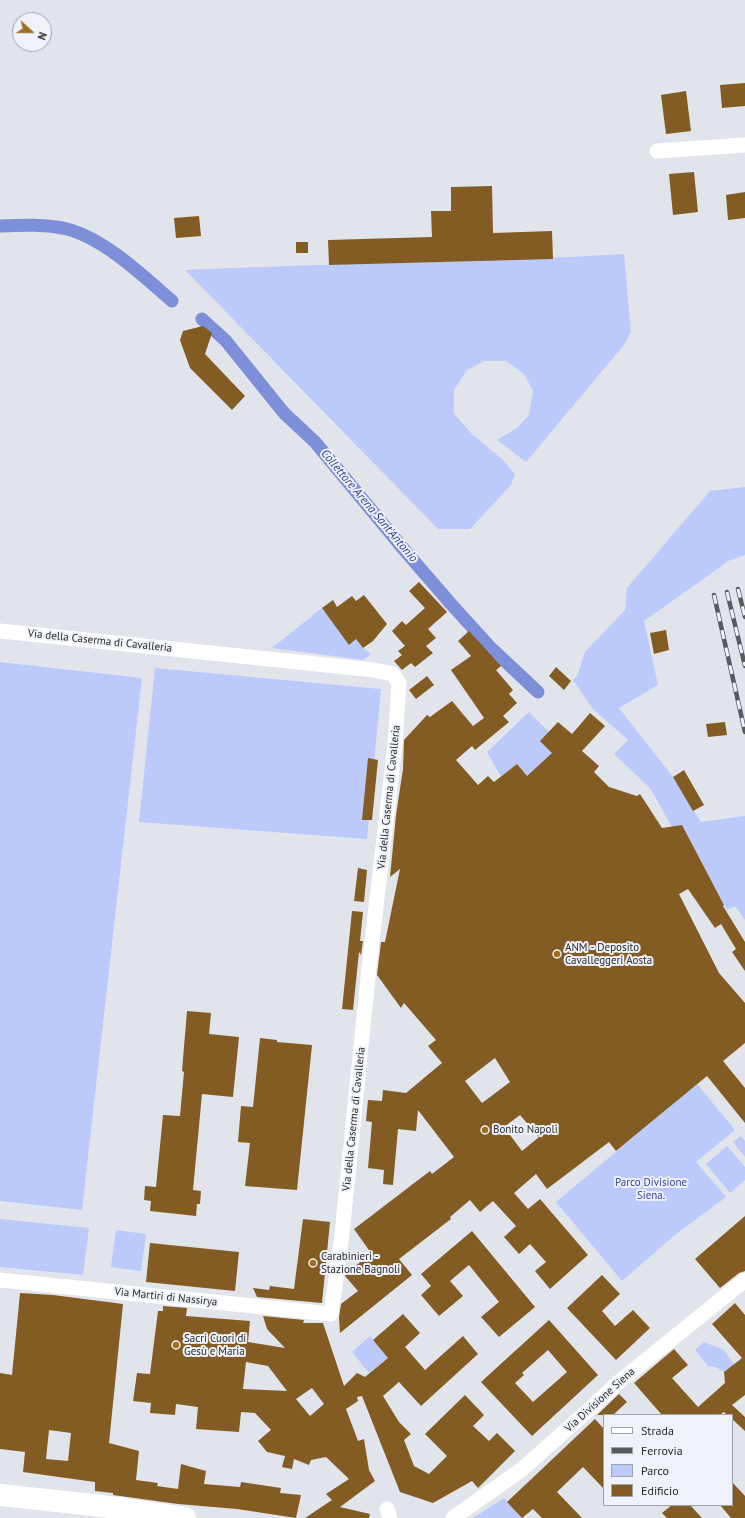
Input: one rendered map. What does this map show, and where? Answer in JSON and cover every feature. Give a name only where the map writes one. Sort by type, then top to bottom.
[{"type":"street","points":[[657,152],[745,145]]},
{"type":"street","name":"Via della Caserma di Cavalleria","points":[[0,631],[374,670],[393,674],[399,683],[395,744],[369,967],[344,1220],[331,1314]]},
{"type":"street","name":"Via Martiri di Nassirya","points":[[0,1280],[331,1314]]},
{"type":"street","name":"Via Divisione Siena","points":[[453,1518],[521,1470],[620,1381],[745,1280]]},
{"type":"street","points":[[0,1495],[101,1512],[186,1518]]},
{"type":"green space","points":[[624,254],[631,332],[623,346],[526,462],[497,440],[517,428],[529,415],[533,391],[524,374],[506,361],[484,361],[467,370],[454,390],[454,414],[473,435],[503,460],[515,474],[511,485],[470,529],[438,529],[185,270],[569,257]]},
{"type":"green space","points":[[745,487],[745,555],[730,560],[644,621],[658,685],[619,708],[673,777],[701,822],[745,816],[745,920],[735,906],[727,910],[682,825],[672,827],[650,788],[614,754],[628,740],[593,709],[573,680],[577,676],[585,652],[625,610],[627,588],[710,491]]},
{"type":"green space","points":[[322,608],[350,644],[356,639],[363,648],[371,654],[363,660],[272,648]]},
{"type":"green space","points":[[0,662],[142,678],[82,1210],[0,1201]]},
{"type":"green space","points":[[155,668],[381,689],[367,839],[139,822]]},
{"type":"green space","points":[[529,712],[549,732],[552,753],[525,778],[517,764],[501,777],[487,752]]},
{"type":"green space","name":"Parco Divisione Siena.","points":[[697,1084],[735,1130],[696,1162],[726,1197],[675,1235],[622,1281],[556,1202]]},
{"type":"green space","points":[[741,1136],[745,1141],[745,1157],[733,1142]]},
{"type":"green space","points":[[727,1146],[745,1167],[745,1180],[730,1193],[706,1164]]},
{"type":"green space","points":[[0,1219],[89,1228],[83,1275],[0,1267]]},
{"type":"green space","points":[[116,1230],[146,1234],[141,1271],[111,1267]]},
{"type":"green space","points":[[370,1336],[388,1358],[369,1373],[352,1352]]},
{"type":"green space","points":[[704,1342],[724,1350],[734,1364],[724,1372],[716,1367],[708,1366],[695,1350]]},
{"type":"green space","points":[[504,1498],[522,1518],[473,1518]]},
{"type":"building","points":[[745,83],[745,106],[722,108],[720,85]]},
{"type":"building","points":[[686,91],[691,131],[666,134],[661,95]]},
{"type":"building","points":[[694,172],[698,212],[673,215],[669,174]]},
{"type":"building","points":[[492,186],[493,233],[552,231],[553,259],[329,265],[328,240],[432,237],[431,211],[451,211],[451,187]]},
{"type":"building","points":[[745,192],[745,218],[728,220],[726,195]]},
{"type":"building","points":[[199,216],[201,236],[176,238],[174,218]]},
{"type":"building","points":[[296,242],[308,242],[308,253],[296,253]]},
{"type":"building","points":[[203,326],[212,333],[205,354],[245,396],[232,410],[190,368],[180,340],[183,331]]},
{"type":"building","points":[[419,582],[447,612],[428,629],[436,638],[426,646],[433,653],[415,667],[411,663],[402,670],[394,661],[402,655],[398,651],[405,646],[392,631],[402,621],[406,625],[425,608],[409,591]]},
{"type":"building","points":[[364,595],[387,624],[373,641],[363,648],[356,639],[349,645],[322,608],[333,600],[337,607],[352,596],[356,601]]},
{"type":"building","points":[[666,630],[669,650],[654,654],[650,633]]},
{"type":"building","points":[[469,631],[501,666],[496,670],[513,690],[509,694],[517,703],[503,716],[509,722],[475,750],[472,746],[456,760],[478,785],[488,776],[494,782],[517,764],[527,776],[552,753],[540,741],[558,722],[572,734],[590,713],[605,726],[582,751],[599,766],[594,772],[609,787],[637,796],[640,794],[662,828],[682,825],[724,905],[723,906],[745,942],[745,971],[732,952],[736,949],[721,924],[715,928],[688,889],[679,894],[719,973],[745,1003],[745,1043],[723,1061],[745,1088],[745,1123],[707,1076],[616,1151],[609,1142],[547,1189],[536,1174],[514,1193],[528,1209],[540,1199],[588,1255],[550,1289],[535,1271],[546,1262],[530,1244],[519,1254],[504,1237],[516,1226],[493,1201],[480,1212],[470,1200],[450,1217],[451,1219],[399,1259],[412,1275],[340,1333],[339,1317],[341,1304],[358,1291],[345,1276],[371,1253],[354,1229],[430,1171],[432,1174],[454,1157],[418,1110],[416,1131],[398,1129],[393,1185],[383,1184],[384,1170],[368,1168],[372,1122],[366,1121],[368,1100],[382,1101],[383,1090],[406,1093],[442,1063],[428,1046],[436,1040],[404,1003],[401,1008],[377,975],[381,942],[385,942],[400,869],[390,877],[396,815],[403,769],[404,740],[427,715],[430,717],[452,701],[473,726],[484,718],[451,670],[471,656],[458,641]],"holes":[[[495,1058],[510,1082],[482,1103],[465,1081]],[[520,1115],[539,1137],[522,1151],[504,1127]]]},
{"type":"building","points":[[556,667],[571,681],[564,690],[549,676]]},
{"type":"building","points":[[427,676],[434,685],[416,699],[409,690]]},
{"type":"building","points":[[725,722],[727,735],[708,737],[706,724]]},
{"type":"building","points":[[368,758],[378,760],[372,820],[362,820]]},
{"type":"building","points":[[684,770],[704,805],[693,811],[673,777]]},
{"type":"building","points":[[358,868],[367,870],[364,902],[354,901]]},
{"type":"building","points":[[352,911],[363,912],[360,941],[363,941],[361,955],[359,952],[353,1010],[342,1009]]},
{"type":"building","points":[[187,1011],[211,1013],[209,1034],[239,1037],[233,1097],[202,1094],[193,1190],[201,1191],[200,1204],[197,1204],[196,1216],[150,1211],[151,1201],[144,1200],[145,1186],[156,1187],[163,1115],[180,1116]]},
{"type":"building","points":[[260,1038],[277,1040],[277,1042],[312,1045],[297,1190],[245,1186],[250,1143],[238,1142],[241,1106],[253,1107]]},
{"type":"building","points":[[745,1216],[745,1271],[739,1273],[720,1288],[695,1259]]},
{"type":"building","points":[[303,1219],[330,1222],[322,1303],[257,1297],[253,1288],[269,1290],[270,1286],[294,1289]]},
{"type":"building","points":[[472,1231],[535,1307],[499,1337],[481,1317],[499,1302],[469,1265],[450,1281],[463,1296],[439,1316],[421,1295],[431,1286],[421,1274]]},
{"type":"building","points":[[150,1243],[239,1252],[235,1291],[146,1282]]},
{"type":"building","points":[[602,1275],[620,1294],[602,1311],[615,1326],[633,1310],[650,1328],[616,1360],[567,1308]]},
{"type":"building","points":[[20,1293],[53,1295],[123,1304],[109,1443],[139,1451],[136,1480],[158,1483],[157,1486],[178,1489],[181,1464],[206,1471],[204,1484],[240,1487],[241,1482],[281,1488],[280,1493],[301,1495],[296,1518],[237,1509],[178,1504],[113,1495],[113,1493],[95,1491],[95,1482],[23,1472],[25,1452],[0,1449],[0,1373],[12,1375]],"holes":[[[49,1430],[71,1433],[68,1461],[46,1459]]]},
{"type":"building","points":[[735,1303],[745,1315],[745,1395],[732,1405],[745,1417],[745,1431],[733,1420],[733,1414],[726,1414],[724,1412],[721,1414],[661,1414],[634,1383],[674,1349],[688,1365],[672,1378],[698,1407],[725,1383],[724,1372],[742,1358],[712,1324]]},
{"type":"building","points":[[163,1306],[187,1308],[186,1316],[250,1321],[248,1342],[285,1348],[267,1329],[263,1316],[304,1320],[303,1323],[323,1323],[344,1386],[357,1373],[365,1377],[388,1358],[373,1340],[403,1314],[420,1333],[405,1347],[425,1370],[463,1336],[478,1354],[421,1406],[399,1382],[383,1396],[399,1422],[411,1434],[404,1440],[414,1466],[429,1474],[447,1456],[425,1434],[465,1395],[484,1415],[473,1426],[489,1441],[497,1433],[515,1451],[478,1488],[472,1481],[433,1503],[400,1492],[362,1396],[357,1397],[358,1401],[346,1409],[358,1441],[364,1439],[369,1470],[375,1481],[340,1507],[370,1514],[369,1518],[305,1518],[332,1500],[326,1494],[349,1479],[326,1457],[311,1460],[309,1465],[294,1459],[292,1469],[282,1467],[285,1456],[267,1452],[258,1441],[271,1430],[255,1413],[241,1412],[239,1432],[196,1429],[198,1407],[176,1404],[175,1415],[150,1413],[151,1403],[133,1401],[137,1373],[150,1374],[158,1311],[163,1311]],"holes":[[[246,1362],[268,1366],[287,1391],[243,1389]],[[312,1388],[324,1404],[310,1416],[296,1399]]]},
{"type":"building","points":[[549,1320],[598,1375],[532,1436],[481,1382]],"holes":[[[548,1350],[567,1372],[533,1402],[515,1383],[524,1375],[522,1373]]]},
{"type":"building","points":[[619,1394],[627,1402],[614,1414],[597,1415]]},
{"type":"building","points":[[595,1419],[603,1428],[603,1488],[583,1467],[557,1492],[582,1518],[542,1518],[533,1509],[522,1518],[507,1502]]},
{"type":"building","points":[[733,1483],[745,1496],[745,1518],[731,1518],[721,1506],[733,1506]]},
{"type":"building","points":[[671,1506],[691,1506],[702,1518],[667,1518],[662,1513]]},
{"type":"waterway","name":"Collettore Arena Sant'Antonio","points":[[0,226],[51,226],[67,229],[81,234],[123,259],[172,301]]},
{"type":"waterway","name":"Collettore Arena Sant'Antonio","points":[[202,319],[226,341],[284,413],[315,442],[451,604],[491,648],[538,692]]},
{"type":"railway","points":[[738,589],[745,617]]},
{"type":"railway","points":[[727,592],[745,666]]},
{"type":"railway","points":[[714,595],[745,732]]},
{"type":"place","name":"ANM - Deposito Cavalleggeri Aosta","points":[[557,954]]},
{"type":"place","name":"Bonito Napoli","points":[[485,1130]]},
{"type":"place","name":"Carabinieri - Stazione Bagnoli","points":[[313,1263]]},
{"type":"place","name":"Sacri Cuori di Gesù e Maria","points":[[176,1345]]}]
